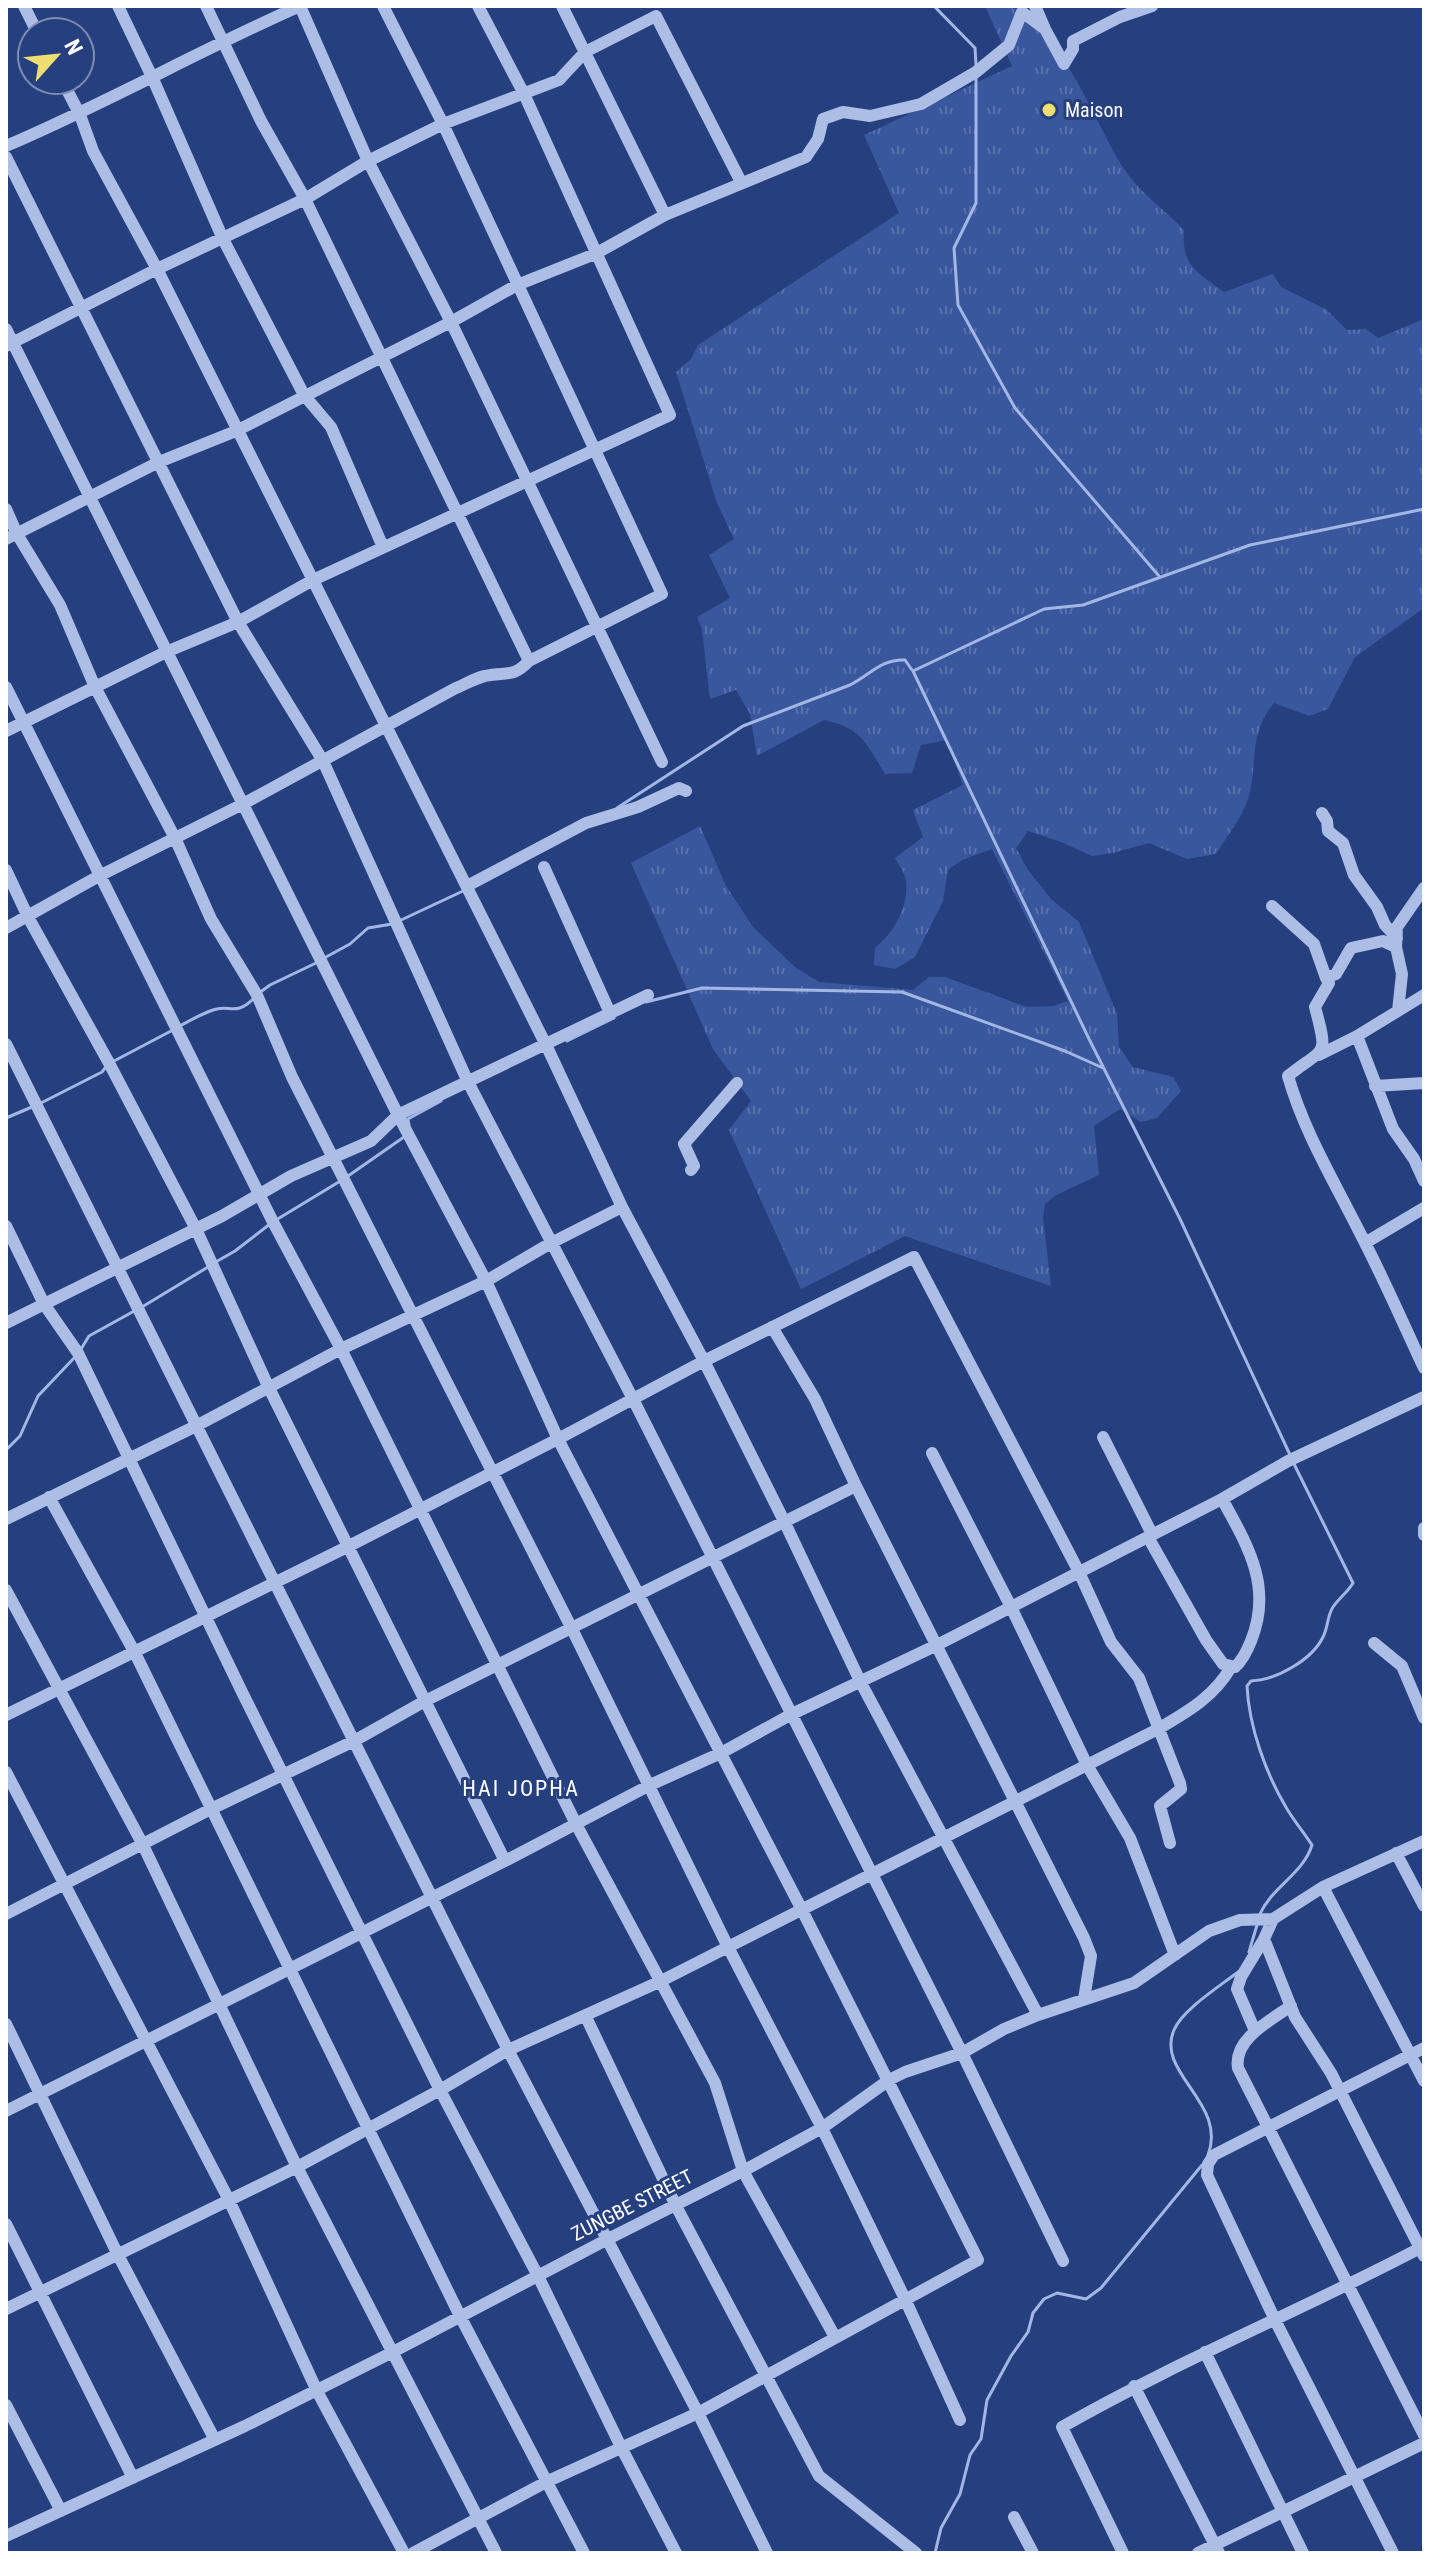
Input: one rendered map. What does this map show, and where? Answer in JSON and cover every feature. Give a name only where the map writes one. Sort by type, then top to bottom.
[{"type":"street","points":[[118,6],[223,239],[304,395],[331,427],[383,547]]},
{"type":"street","points":[[206,6],[261,121],[305,199],[529,661]]},
{"type":"street","points":[[6,146],[80,115],[223,40],[300,6],[368,161],[451,322],[662,762]]},
{"type":"street","points":[[6,928],[454,689],[486,675],[509,675],[595,626],[662,594],[443,124],[383,6]]},
{"type":"street","points":[[6,731],[166,652],[238,622],[313,580],[670,415],[524,94],[478,6]]},
{"type":"street","points":[[562,6],[665,215]]},
{"type":"street","points":[[1035,6],[1064,64],[1073,49],[1073,41],[1120,17],[1152,6]]},
{"type":"street","points":[[12,536],[159,462],[236,431],[451,322],[517,285],[595,254],[665,215],[806,157],[818,139],[823,119],[843,112],[870,116],[921,104],[990,62],[1009,45],[1022,12],[1045,29]]},
{"type":"street","points":[[9,344],[305,199],[368,161],[443,124],[559,80],[585,52],[656,16],[741,182]]},
{"type":"street","points":[[70,96],[93,151],[157,269],[467,886],[622,1207],[704,1361],[860,1681],[1038,2015]]},
{"type":"street","points":[[6,157],[238,622],[323,761],[468,1082],[792,1714],[1063,2261]]},
{"type":"street","points":[[6,329],[9,344],[90,498],[398,1115],[486,1281],[558,1439],[889,2080],[978,2260],[698,2413],[548,2481],[413,2553]]},
{"type":"street","points":[[6,509],[12,536],[60,605],[95,687],[175,838],[211,919],[257,995],[292,1077],[572,1629],[728,1947],[822,2128],[960,2420]]},
{"type":"street","points":[[6,687],[499,1664],[576,1824],[715,2083],[743,2171],[835,2337]]},
{"type":"street","points":[[467,886],[586,823],[638,807],[679,788],[686,791]]},
{"type":"street","points":[[1322,813],[1328,831],[1343,843],[1362,890],[1396,942]]},
{"type":"street","points":[[544,867],[610,1013]]},
{"type":"street","points":[[6,870],[28,917],[196,1229],[268,1386],[505,1861]]},
{"type":"street","points":[[1398,1011],[1402,974],[1396,942],[1399,921],[1424,888]]},
{"type":"street","points":[[1272,906],[1314,944],[1329,983],[1315,1007],[1323,1046],[1319,1055]]},
{"type":"street","points":[[1326,978],[1336,974],[1351,948],[1383,941],[1396,942]]},
{"type":"street","points":[[6,1323],[196,1229],[291,1176],[371,1141],[398,1115],[648,995]]},
{"type":"street","points":[[1424,995],[1288,1076],[1297,1109],[1312,1142],[1365,1243],[1424,1368]]},
{"type":"street","points":[[1357,1036],[1393,1129],[1414,1159],[1424,1181]]},
{"type":"street","points":[[6,1044],[508,2050],[698,2413],[767,2553]]},
{"type":"street","points":[[691,1170],[694,1166],[684,1144],[737,1083]]},
{"type":"street","points":[[1375,1086],[1424,1083]]},
{"type":"street","points":[[6,1519],[196,1426],[341,1349],[486,1281],[622,1207]]},
{"type":"street","points":[[1365,1243],[1424,1208]]},
{"type":"street","points":[[6,1226],[44,1304],[78,1353],[440,2090],[538,2276],[676,2553]]},
{"type":"street","points":[[6,1715],[347,1547],[704,1361],[914,1257],[1079,1572],[1111,1642],[1139,1678],[1180,1783],[1181,1789],[1160,1806],[1170,1843]]},
{"type":"street","points":[[772,1327],[815,1399],[1088,1947],[1090,1966],[1084,1999]]},
{"type":"street","points":[[6,2111],[650,1785],[937,1645],[1222,1499],[1288,1461],[1424,1397]]},
{"type":"street","points":[[1103,1437],[1150,1536],[1206,1640],[1223,1664],[1231,1667],[1238,1665],[1246,1654],[1261,1613],[1253,1559],[1222,1499]]},
{"type":"street","points":[[932,1453],[1087,1765],[1130,1838],[1175,1955]]},
{"type":"street","points":[[6,1914],[856,1486]]},
{"type":"street","points":[[49,1497],[135,1653],[460,2316],[584,2553]]},
{"type":"street","points":[[1424,1528],[1424,1535]]},
{"type":"street","points":[[6,1590],[142,1843],[297,2167],[496,2553]]},
{"type":"street","points":[[1374,1643],[1402,1666],[1424,1718]]},
{"type":"street","points":[[6,2309],[297,2167],[508,2050],[659,1982],[1158,1729],[1202,1703],[1231,1667]]},
{"type":"street","points":[[6,1772],[229,2200],[317,2391],[404,2553]]},
{"type":"street","points":[[1255,2031],[1237,1989],[1264,1939],[1269,1918],[1323,1887],[1424,1841]]},
{"type":"street","points":[[1396,1853],[1424,1906]]},
{"type":"street","points":[[1323,1887],[1424,2081]]},
{"type":"street","name":"ZUNGBE STREET","points":[[6,2536],[317,2391],[676,2206],[822,2128],[889,2080],[962,2053],[1004,2029],[1038,2015],[1134,1983],[1209,1931],[1240,1920],[1269,1918]]},
{"type":"street","points":[[1123,2553],[1062,2427],[1134,2386],[1423,2250],[1340,2091],[1291,2006],[1264,1939]]},
{"type":"street","points":[[1291,2006],[1255,2031],[1242,2048],[1236,2063],[1424,2435]]},
{"type":"street","points":[[586,2017],[676,2206],[819,2476],[916,2553]]},
{"type":"street","points":[[6,2024],[118,2255],[215,2440]]},
{"type":"street","points":[[1393,2553],[1275,2320],[1207,2175],[1208,2164],[1214,2155],[1424,2048]]},
{"type":"street","points":[[6,2224],[133,2478]]},
{"type":"street","points":[[1205,2352],[1303,2553]]},
{"type":"street","points":[[1134,2386],[1217,2549]]},
{"type":"street","points":[[6,2405],[61,2511]]},
{"type":"street","points":[[1198,2553],[1217,2549],[1353,2476],[1424,2443]]},
{"type":"street","points":[[1014,2517],[1033,2553]]},
{"type":"green space","points":[[985,6],[1010,7],[1027,15],[1044,31],[1074,77],[1130,178],[1184,230],[1188,260],[1224,292],[1273,274],[1281,287],[1327,310],[1347,330],[1366,329],[1378,338],[1424,319],[1424,608],[1355,657],[1328,709],[1309,716],[1274,703],[1257,738],[1248,799],[1216,854],[1187,859],[1149,843],[1092,856],[1028,831],[1016,848],[1028,870],[1051,899],[1079,922],[1117,1014],[1119,1047],[1133,1067],[1173,1077],[1181,1091],[1157,1118],[1141,1122],[1120,1109],[1094,1126],[1099,1175],[1056,1195],[1045,1204],[1043,1217],[1051,1286],[905,1236],[801,1289],[729,1130],[751,1101],[713,1049],[631,863],[700,826],[726,886],[753,927],[796,968],[819,982],[913,990],[929,977],[945,977],[1027,1007],[1053,1006],[1068,1001],[992,849],[962,860],[948,870],[943,901],[915,957],[895,969],[874,965],[875,948],[894,927],[905,900],[905,878],[895,858],[923,837],[913,810],[963,785],[946,740],[921,745],[912,773],[885,774],[862,738],[847,727],[824,720],[757,756],[750,714],[736,690],[710,699],[702,629],[697,617],[730,598],[709,555],[734,539],[717,503],[676,372],[691,359],[698,345],[899,213],[864,135],[1012,66]]},
{"type":"waterway","points":[[934,6],[975,48],[976,65]]},
{"type":"waterway","points":[[976,77],[976,203],[954,248],[958,305],[1015,408],[1159,576]]},
{"type":"waterway","points":[[1291,1457],[1180,1219],[1090,1041],[913,671],[1044,609],[1083,605],[1250,545],[1424,509]]},
{"type":"waterway","points":[[617,808],[743,726],[850,685],[889,662],[905,660],[912,670]]},
{"type":"waterway","points":[[399,921],[463,891]]},
{"type":"waterway","points":[[326,957],[350,944],[368,928],[392,924]]},
{"type":"waterway","points":[[259,993],[316,963]]},
{"type":"waterway","points":[[646,1002],[702,988],[902,992],[1065,1051],[1103,1068]]},
{"type":"waterway","points":[[178,1027],[213,1010],[237,1009],[254,998]]},
{"type":"waterway","points":[[567,1041],[614,1018]]},
{"type":"waterway","points":[[114,1061],[171,1031]]},
{"type":"waterway","points":[[39,1104],[105,1068]]},
{"type":"waterway","points":[[409,1125],[408,1119],[441,1101]]},
{"type":"waterway","points":[[6,1118],[32,1107]]},
{"type":"waterway","points":[[348,1176],[404,1137]]},
{"type":"waterway","points":[[276,1220],[342,1180]]},
{"type":"waterway","points":[[214,1263],[270,1224]]},
{"type":"waterway","points":[[142,1307],[208,1267]]},
{"type":"waterway","points":[[81,1349],[89,1336],[136,1310]]},
{"type":"waterway","points":[[6,1450],[20,1436],[38,1396],[74,1358]]},
{"type":"waterway","points":[[1260,1914],[1265,1904],[1302,1864],[1312,1845],[1272,1781],[1255,1734],[1247,1686],[1251,1681],[1282,1673],[1311,1653],[1323,1637],[1333,1607],[1353,1583],[1294,1464]]},
{"type":"waterway","points":[[1249,1952],[1257,1925]]},
{"type":"waterway","points":[[1208,2155],[1212,2136],[1208,2120],[1174,2060],[1171,2046],[1174,2030],[1185,2014],[1238,1972]]},
{"type":"waterway","points":[[935,2553],[941,2528],[960,2494],[970,2455],[981,2439],[987,2400],[1028,2332],[1033,2313],[1044,2299],[1057,2293],[1086,2299],[1101,2288],[1202,2165]]},
{"type":"place","name":"Maison","points":[[1049,110]]},
{"type":"district","name":"HAI JOPHA","points":[[521,1788]]}]
